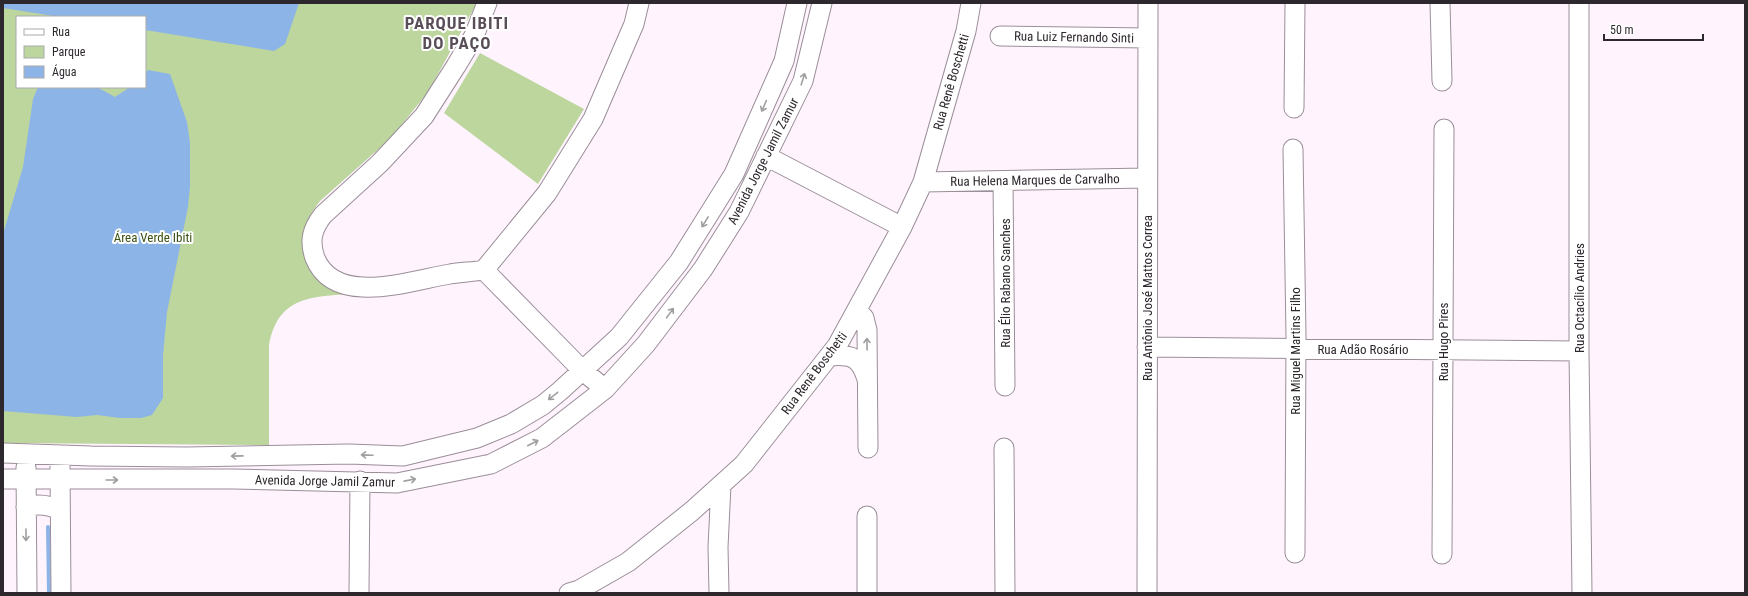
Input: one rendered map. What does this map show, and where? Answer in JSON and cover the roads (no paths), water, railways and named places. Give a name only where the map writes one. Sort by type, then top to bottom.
[{"type":"street","points":[[487,3],[470,42],[424,116],[380,163],[323,215],[314,229],[312,246],[316,259],[324,272],[337,281],[357,287],[382,288],[450,274],[484,270],[547,193],[594,119],[634,24],[639,3]]},
{"type":"street","name":"Avenida Jorge Jamil Zamur","points":[[3,452],[61,456],[187,457],[349,454],[403,456],[477,438],[511,424],[543,404],[583,371],[609,346],[627,327],[679,262],[734,174],[784,62],[796,3]]},
{"type":"street","name":"Avenida Jorge Jamil Zamur","points":[[3,479],[233,479],[398,483],[491,464],[542,438],[605,388],[628,364],[646,344],[703,269],[739,212],[802,81],[822,3]]},
{"type":"street","name":"Rua Renê Boschetti","points":[[576,592],[628,562],[686,517],[744,464],[837,346],[902,227],[923,182],[966,31],[971,3]]},
{"type":"street","name":"Rua Antônio José Mattos Correa","points":[[1147,593],[1148,3]]},
{"type":"street","points":[[1294,108],[1295,3]]},
{"type":"street","points":[[1440,3],[1442,81]]},
{"type":"street","name":"Rua Octacílio Andries","points":[[1578,3],[1579,351],[1582,593]]},
{"type":"street","name":"Rua Luiz Fernando Sinti","points":[[1000,36],[1148,38]]},
{"type":"street","name":"Rua Hugo Pires","points":[[1442,554],[1444,129]]},
{"type":"street","name":"Rua Miguel Martins Filho","points":[[1293,149],[1296,348],[1295,553]]},
{"type":"street","points":[[766,156],[902,227]]},
{"type":"street","name":"Rua Helena Marques de Carvalho","points":[[923,182],[1147,178]]},
{"type":"street","name":"Rua Élio Rabano Sanches","points":[[1003,181],[1005,386]]},
{"type":"street","points":[[484,270],[583,371],[605,388]]},
{"type":"street","points":[[857,310],[864,318],[867,330],[868,448]]},
{"type":"street","points":[[627,327],[646,344]]},
{"type":"street","points":[[609,346],[628,364]]},
{"type":"street","name":"Rua Adão Rosário","points":[[1147,347],[1579,351]]},
{"type":"street","points":[[829,356],[852,356],[863,366],[868,380]]},
{"type":"street","points":[[1004,448],[1004,593]]},
{"type":"street","points":[[26,454],[27,593]]},
{"type":"street","points":[[61,456],[61,593]]},
{"type":"street","name":"Avenida Jorge Jamil Zamur","points":[[92,480],[90,472],[99,467],[180,462],[187,457]]},
{"type":"street","points":[[359,593],[360,481]]},
{"type":"street","points":[[719,593],[718,547],[721,485]]},
{"type":"street","points":[[26,507],[41,505],[52,506],[60,510]]},
{"type":"street","points":[[686,517],[696,515],[708,520],[715,529],[718,547]]},
{"type":"street","points":[[867,593],[868,516]]},
{"type":"water","points":[[3,3],[299,3],[285,44],[274,51],[146,30],[146,16],[54,16],[3,8]]},
{"type":"water","points":[[148,70],[170,74],[187,122],[190,143],[190,186],[188,207],[167,312],[163,355],[163,398],[152,415],[141,418],[120,418],[97,415],[77,417],[3,411],[3,234],[23,167],[33,99],[38,88],[99,88],[115,97],[128,88],[146,88],[146,72]]},
{"type":"waterway","points":[[48,527],[49,593]]},
{"type":"district","name":"PARQUE IBITI DO PAÇO","points":[[457,33]]},
{"type":"park label","name":"Área Verde Ibiti","points":[[153,237]]}]
